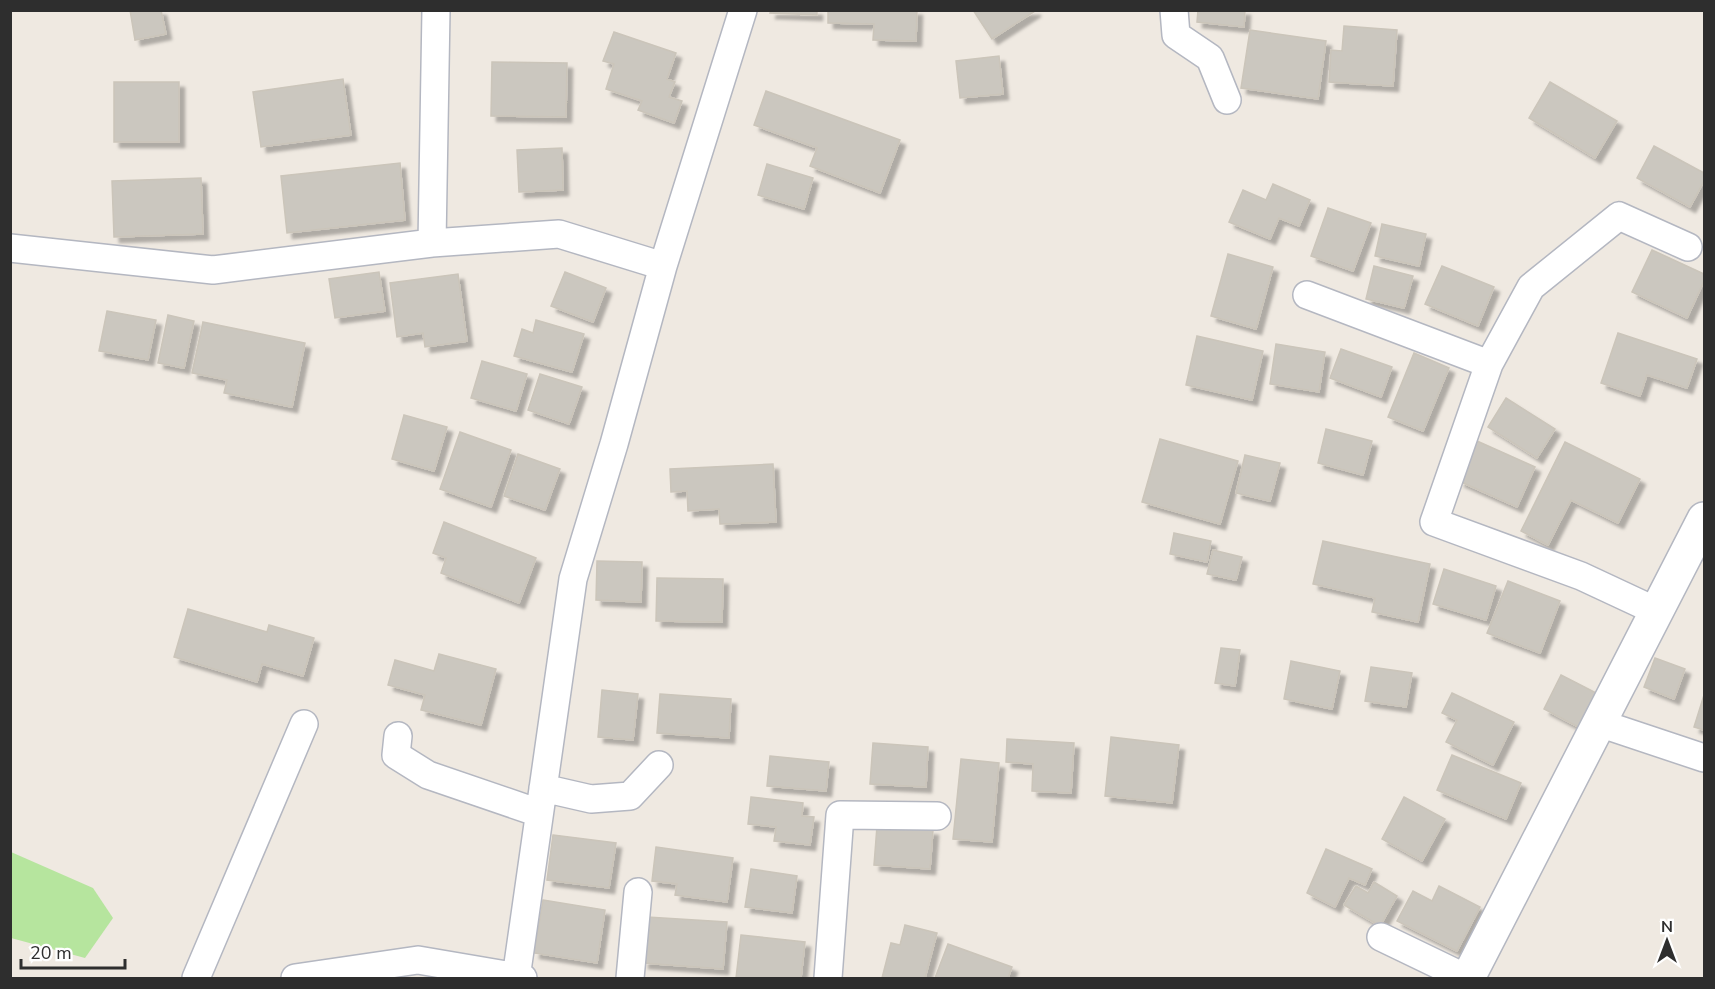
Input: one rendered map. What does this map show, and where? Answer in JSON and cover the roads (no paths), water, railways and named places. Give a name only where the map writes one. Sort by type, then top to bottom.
[{"type":"street","points":[[432,243],[436,10]]},
{"type":"street","points":[[296,978],[418,960],[518,978],[573,579],[614,444],[663,266],[743,10]]},
{"type":"street","points":[[1174,10],[1176,35],[1210,58],[1227,100]]},
{"type":"street","points":[[1656,611],[1581,576],[1434,522],[1490,364],[1531,287],[1618,216],[1688,248]]},
{"type":"street","points":[[10,248],[213,270],[432,243],[559,234],[663,266]]},
{"type":"street","points":[[1307,295],[1490,364]]},
{"type":"street","points":[[1381,937],[1467,978],[1704,519]]},
{"type":"street","points":[[1599,723],[1704,758]]},
{"type":"street","points":[[196,978],[304,724]]},
{"type":"street","points":[[398,736],[396,755],[428,775],[541,800],[630,796],[659,765]]},
{"type":"street","points":[[828,978],[840,815],[937,816]]},
{"type":"street","points":[[630,978],[638,892]]}]
